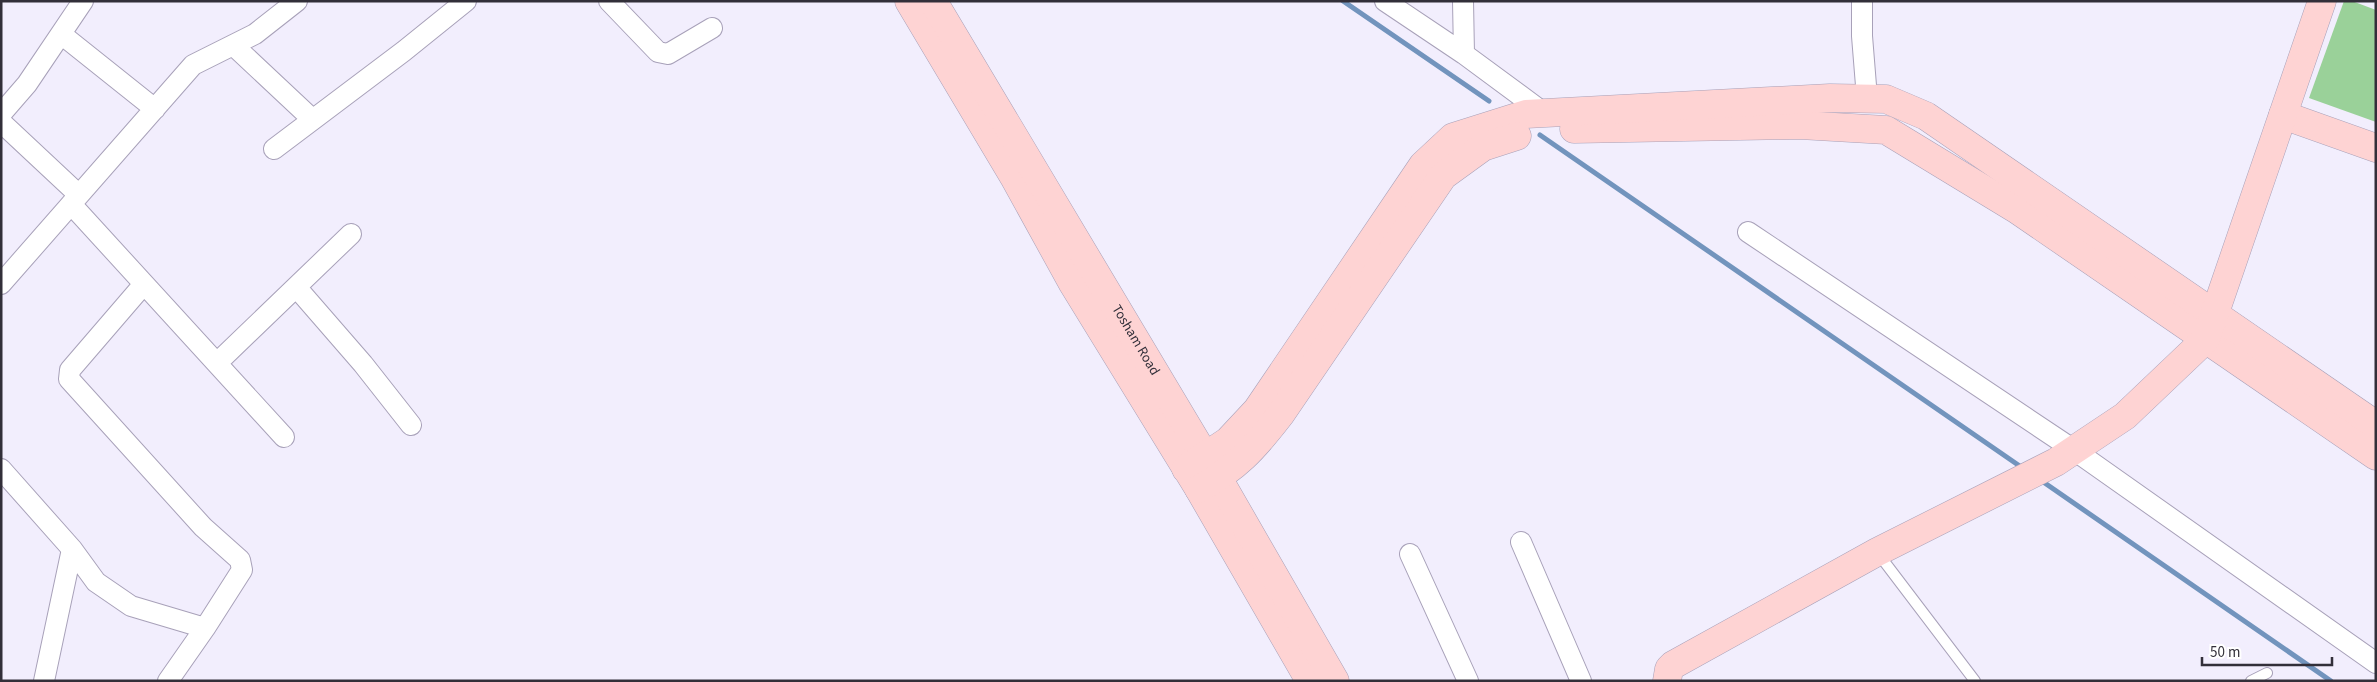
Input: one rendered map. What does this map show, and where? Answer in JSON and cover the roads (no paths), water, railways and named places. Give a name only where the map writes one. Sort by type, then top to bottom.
[{"type":"street","points":[[1,114],[27,84],[83,1]]},
{"type":"street","points":[[1,284],[193,64],[255,34],[297,1]]},
{"type":"street","points":[[274,148],[404,51],[466,1]]},
{"type":"street","points":[[609,1],[658,52],[663,54],[668,54],[712,28]]},
{"type":"street","name":"Tosham Road","points":[[909,1],[1014,177],[1073,284],[1202,473],[1335,681]]},
{"type":"street","name":"Tosham Road","points":[[933,1],[1202,473],[1310,681]]},
{"type":"street","points":[[1386,1],[1464,54],[1568,129]]},
{"type":"street","points":[[1463,1],[1464,54]]},
{"type":"street","points":[[1862,1],[1862,36],[1867,98]]},
{"type":"street","points":[[1667,681],[1669,668],[1673,665],[1877,552],[2029,475],[2074,450],[2125,416],[2210,327],[2322,1]]},
{"type":"street","points":[[61,34],[155,109]]},
{"type":"street","points":[[233,45],[312,118]]},
{"type":"street","points":[[1202,473],[1257,410],[1423,165],[1454,137],[1526,114],[1830,98],[1886,98],[1926,116],[2210,327],[2376,456]]},
{"type":"street","points":[[2283,115],[2376,148]]},
{"type":"street","points":[[1,122],[75,200],[144,284],[284,437]]},
{"type":"street","points":[[1202,473],[1233,468],[1259,442],[1280,415],[1443,176],[1484,147],[1532,130],[1800,125],[1886,130],[2210,327],[2375,423]]},
{"type":"street","points":[[1748,232],[2074,450],[2376,663]]},
{"type":"street","points":[[217,363],[297,288],[350,234]]},
{"type":"street","points":[[144,284],[70,370],[69,379],[203,527],[240,560],[242,570],[168,681]]},
{"type":"street","points":[[297,288],[363,364],[411,425]]},
{"type":"street","points":[[1,469],[72,548],[96,582],[132,606],[205,628]]},
{"type":"street","points":[[1521,542],[1582,681]]},
{"type":"street","points":[[44,681],[72,548]]},
{"type":"street","points":[[1410,554],[1468,681]]},
{"type":"lane","points":[[1877,552],[1975,681]]},
{"type":"lane","points":[[2251,681],[2267,673]]},
{"type":"waterway","points":[[1343,1],[1489,101]]},
{"type":"waterway","points":[[1540,135],[2024,469]]},
{"type":"waterway","points":[[2039,479],[2331,681]]}]
